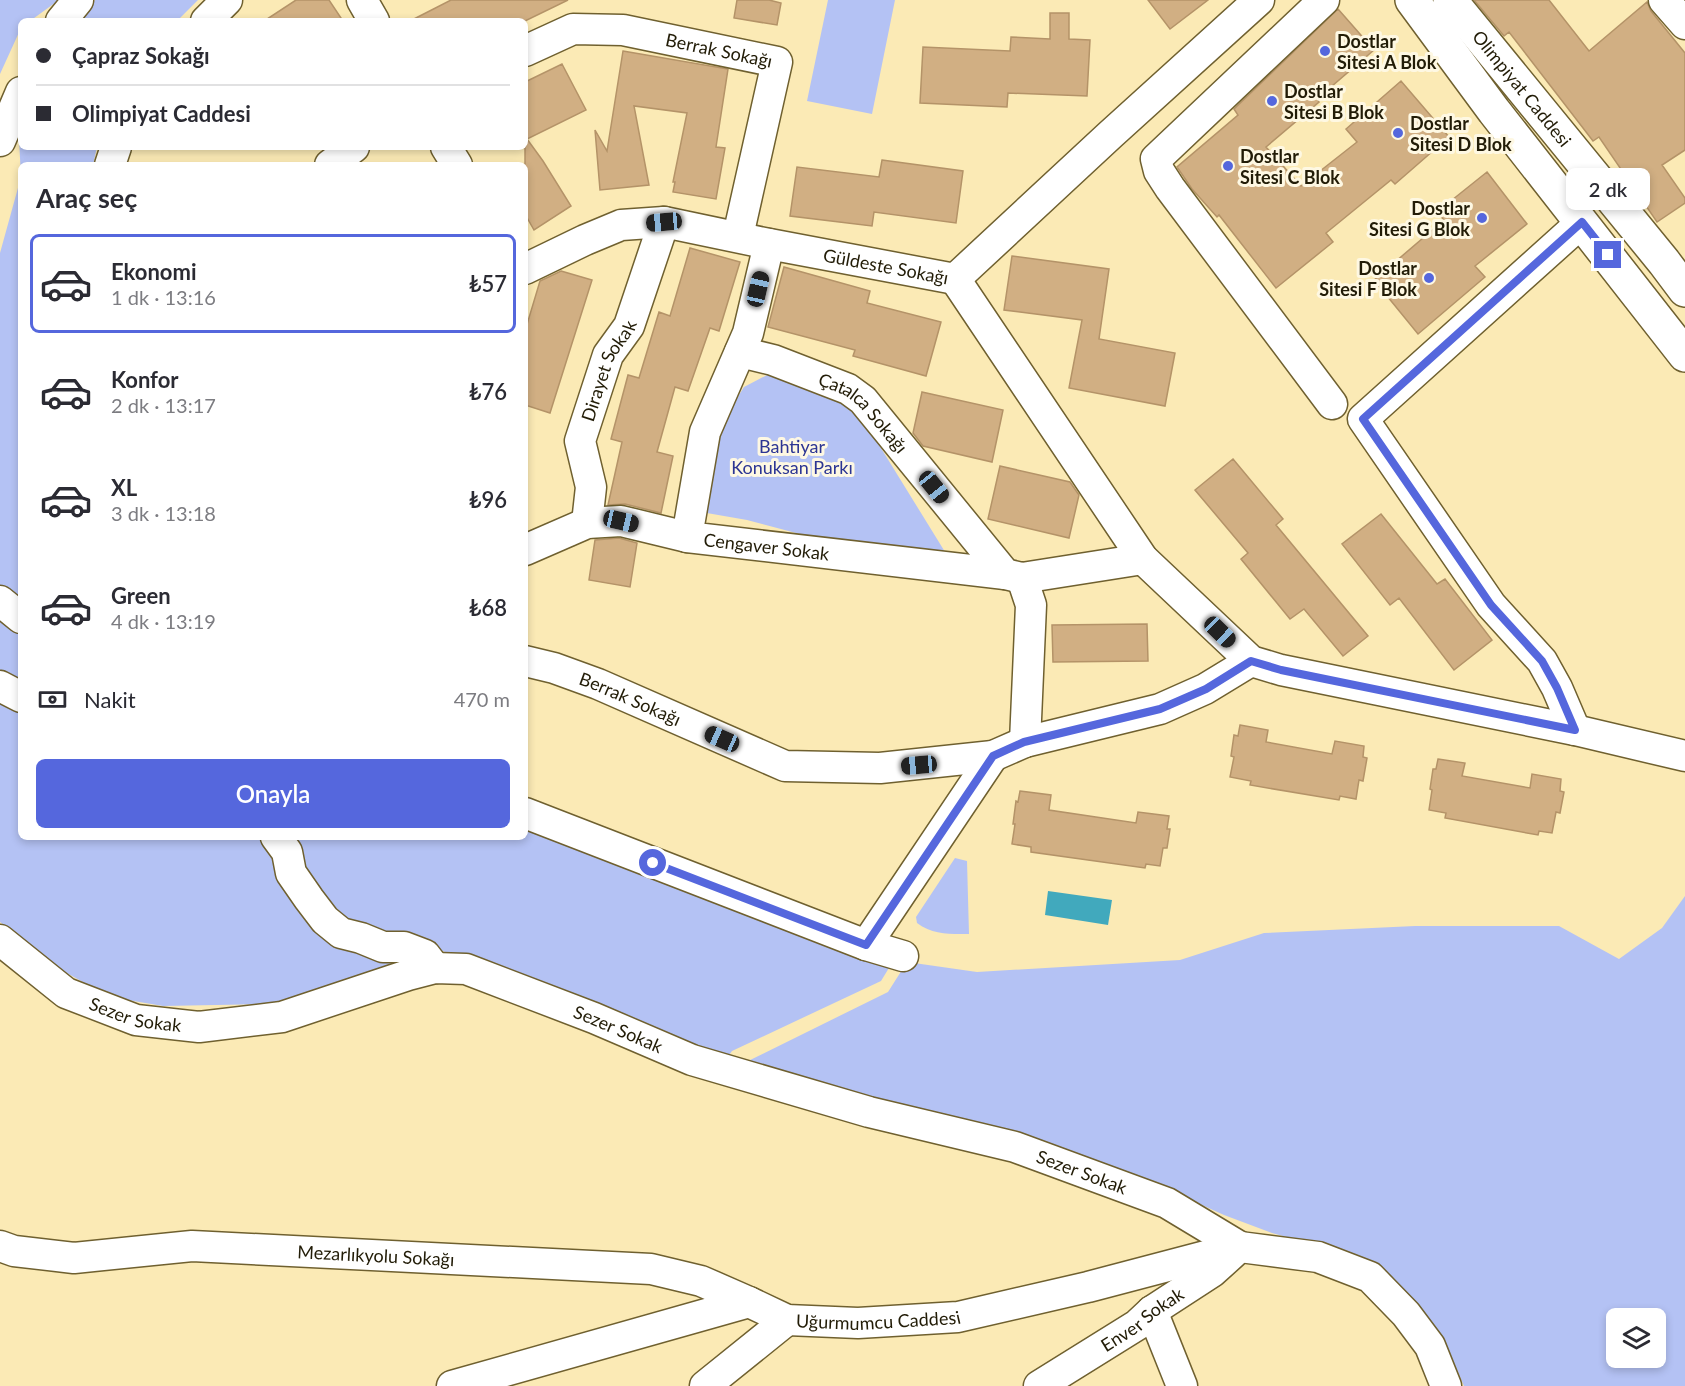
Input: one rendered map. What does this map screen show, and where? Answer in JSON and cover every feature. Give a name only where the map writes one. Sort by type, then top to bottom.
[{"type":"main road","name":"Olimpiyat Caddesi","points":[[1412,0],[1494,111],[1685,355]]},
{"type":"main road","name":"Olimpiyat Caddesi","points":[[1449,0],[1685,290]]},
{"type":"street","points":[[63,18],[78,0]]},
{"type":"street","points":[[209,18],[227,0]]},
{"type":"street","points":[[362,0],[372,18]]},
{"type":"street","name":"Güldeste Sokağı","points":[[528,268],[621,225],[664,222],[955,279],[1259,0]]},
{"type":"street","points":[[1324,0],[1156,159],[1159,171],[1170,188],[1332,404]]},
{"type":"street","points":[[1664,0],[1685,24]]},
{"type":"street","name":"Berrak Sokağı","points":[[528,50],[573,29],[623,30],[777,62],[738,236]]},
{"type":"street","points":[[0,141],[18,99]]},
{"type":"street","points":[[334,162],[350,150]]},
{"type":"street","name":"Dirayet Sokak","points":[[587,523],[591,487],[580,441],[608,355],[629,326],[664,222]]},
{"type":"street","points":[[1575,730],[1557,688],[1542,661],[1491,605],[1363,419],[1582,222]]},
{"type":"street","name":"Cengaver Sokak","points":[[769,244],[748,333],[705,432],[687,537],[1014,576]]},
{"type":"street","points":[[955,279],[1143,559],[1251,661],[1281,670],[1575,730],[1685,756]]},
{"type":"street","name":"Çatalca Sokağı","points":[[740,352],[773,360],[821,378],[849,389],[863,400],[1014,576]]},
{"type":"street","points":[[528,549],[587,523],[621,521],[687,537]]},
{"type":"street","points":[[1024,742],[1031,605],[1014,576],[1143,559]]},
{"type":"street","points":[[0,601],[18,616]]},
{"type":"street","name":"Berrak Sokağı","points":[[528,662],[554,668],[598,684],[785,766],[880,768],[993,756],[1024,742],[1160,709],[1206,689],[1251,661]]},
{"type":"street","points":[[0,686],[18,695]]},
{"type":"street","points":[[866,945],[993,756]]},
{"type":"street","points":[[528,814],[866,945],[903,956]]},
{"type":"street","points":[[278,840],[287,852],[291,873],[325,920],[341,933],[362,938],[383,947],[404,947],[424,955],[435,968]]},
{"type":"street","name":"Sezer Sokak","points":[[0,940],[66,993],[136,1020],[199,1027],[282,1017],[435,968],[466,969],[594,1018],[692,1060],[869,1112],[1015,1147],[1167,1203],[1240,1247]]},
{"type":"street","name":"Mezarlıkyolu Sokağı","points":[[0,1246],[14,1251],[74,1258],[192,1246],[651,1269],[701,1281],[749,1302]]},
{"type":"street","points":[[1240,1247],[1318,1257],[1370,1278],[1406,1314],[1431,1346],[1446,1386]]},
{"type":"street","name":"Enver Sokak","points":[[1039,1386],[1137,1325],[1152,1311],[1212,1272],[1240,1247]]},
{"type":"street","name":"Uğurmumcu Caddesi","points":[[749,1302],[787,1320],[858,1323],[958,1317],[1088,1287],[1240,1247]]},
{"type":"street","points":[[452,1386],[749,1302]]},
{"type":"street","points":[[1152,1311],[1182,1386]]},
{"type":"street","points":[[705,1386],[787,1320]]},
{"type":"green space","points":[[0,0],[59,0],[34,18],[18,18],[18,35],[0,74]]},
{"type":"green space","points":[[95,0],[198,0],[180,18],[82,18]]},
{"type":"green space","points":[[828,0],[895,0],[872,114],[807,101]]},
{"type":"green space","points":[[20,150],[96,150],[94,162],[20,162]]},
{"type":"green space","points":[[18,188],[18,603],[0,588],[0,253]]},
{"type":"green space","name":"Bahtiyar Konuksan Parkı","points":[[769,374],[855,406],[950,560],[815,538],[747,520],[701,512],[722,422],[744,387]]},
{"type":"green space","points":[[0,617],[18,632],[18,683],[0,674]]},
{"type":"green space","points":[[0,698],[18,707],[18,840],[267,840],[329,936],[418,960],[335,987],[268,1004],[163,1006],[110,997],[54,966],[0,922]]},
{"type":"green space","points":[[528,824],[895,958],[881,981],[732,1051],[727,1058],[484,960],[445,952],[410,938],[346,925],[299,871],[286,840],[528,840]]},
{"type":"green space","points":[[955,858],[967,861],[969,934],[935,932],[917,923],[916,917]]},
{"type":"green space","points":[[1685,896],[1685,1386],[1464,1386],[1445,1342],[1421,1308],[1396,1283],[1333,1250],[1272,1233],[1224,1215],[1171,1191],[744,1063],[888,992],[907,962],[977,972],[1180,960],[1264,933],[1415,926],[1559,926],[1619,959],[1662,928]]},
{"type":"shaded area","points":[[1048,891],[1112,900],[1108,925],[1045,915]]},
{"type":"building","points":[[296,0],[329,0],[341,18],[269,18]]},
{"type":"building","points":[[451,0],[568,0],[528,20],[416,18]]},
{"type":"building","points":[[737,0],[769,0],[781,3],[777,25],[734,18]]},
{"type":"building","points":[[1148,0],[1208,0],[1170,29]]},
{"type":"building","points":[[1474,0],[1549,0],[1589,51],[1647,2],[1651,11],[1685,53],[1685,150],[1662,165],[1685,198],[1685,203],[1657,222],[1599,137],[1593,141],[1509,32],[1504,36]]},
{"type":"building","points":[[1338,9],[1374,50],[1317,99],[1319,102],[1266,147],[1301,186],[1357,142],[1346,129],[1401,81],[1449,137],[1395,184],[1391,180],[1326,233],[1333,242],[1276,288],[1219,215],[1217,217],[1192,189],[1177,167],[1238,115],[1234,109]]},
{"type":"building","points":[[1050,13],[1069,13],[1069,39],[1090,40],[1087,96],[1008,93],[1007,107],[920,103],[923,47],[1010,51],[1011,37],[1050,39]]},
{"type":"building","points":[[623,51],[728,69],[716,147],[725,148],[716,199],[673,192],[687,113],[634,106],[649,185],[600,190],[595,130],[607,151]]},
{"type":"building","points":[[562,64],[586,110],[528,139],[528,81]]},
{"type":"building","points":[[528,140],[571,206],[534,230],[528,219],[528,162],[525,162]]},
{"type":"building","points":[[882,160],[963,171],[956,223],[874,212],[872,226],[790,216],[797,167],[879,177]]},
{"type":"building","points":[[1487,172],[1527,224],[1475,266],[1485,277],[1418,334],[1374,280],[1444,220],[1437,212]]},
{"type":"building","points":[[690,248],[740,262],[719,331],[710,328],[688,391],[675,387],[657,452],[673,456],[661,513],[625,504],[608,505],[622,442],[611,439],[628,375],[639,378],[659,312],[670,316]]},
{"type":"building","points":[[1012,256],[1109,269],[1099,339],[1175,353],[1165,406],[1069,388],[1082,320],[1004,310]]},
{"type":"building","points":[[784,267],[870,291],[867,303],[941,322],[926,376],[853,356],[855,350],[768,327]]},
{"type":"building","points":[[561,271],[592,280],[550,413],[528,406],[528,321],[540,281]]},
{"type":"building","points":[[922,392],[1003,410],[992,462],[923,446],[913,433]]},
{"type":"building","points":[[1233,459],[1283,519],[1276,525],[1368,636],[1343,656],[1304,609],[1290,619],[1241,559],[1248,553],[1195,490]]},
{"type":"building","points":[[1000,466],[1070,482],[1079,495],[1069,538],[988,519]]},
{"type":"building","points":[[1381,514],[1437,584],[1445,579],[1492,640],[1454,670],[1399,598],[1390,605],[1342,544]]},
{"type":"building","points":[[619,538],[637,543],[630,587],[589,580],[595,540]]},
{"type":"building","points":[[1147,624],[1148,661],[1053,662],[1052,625]]},
{"type":"building","points":[[1240,725],[1268,730],[1266,742],[1332,754],[1335,741],[1364,746],[1363,757],[1367,758],[1363,781],[1359,780],[1356,799],[1340,796],[1339,800],[1250,785],[1251,781],[1230,777],[1234,757],[1231,756],[1234,735],[1238,736]]},
{"type":"building","points":[[1438,759],[1465,763],[1462,776],[1530,788],[1532,774],[1561,779],[1560,791],[1564,792],[1560,813],[1556,812],[1552,833],[1539,831],[1538,835],[1445,818],[1446,813],[1429,810],[1433,769],[1436,769]]},
{"type":"building","points":[[1020,791],[1051,795],[1049,810],[1136,823],[1138,812],[1169,816],[1167,829],[1170,829],[1167,848],[1163,848],[1160,866],[1146,864],[1145,868],[1031,852],[1031,847],[1012,844],[1016,801],[1018,802]]},
{"type":"place","name":"Dostlar Sitesi A Blok","points":[[1325,51]]},
{"type":"place","name":"Dostlar Sitesi B Blok","points":[[1272,101]]},
{"type":"place","name":"Dostlar Sitesi D Blok","points":[[1398,133]]},
{"type":"place","name":"Dostlar Sitesi C Blok","points":[[1228,166]]},
{"type":"place","name":"Dostlar Sitesi G Blok","points":[[1482,218]]},
{"type":"place","name":"Dostlar Sitesi F Blok","points":[[1429,278]]},
{"type":"route","points":[[653,863],[866,945],[993,756],[1024,742],[1160,709],[1206,689],[1251,661],[1281,670],[1575,730],[1557,688],[1542,661],[1491,605],[1363,419],[1582,222],[1608,255]]}]
